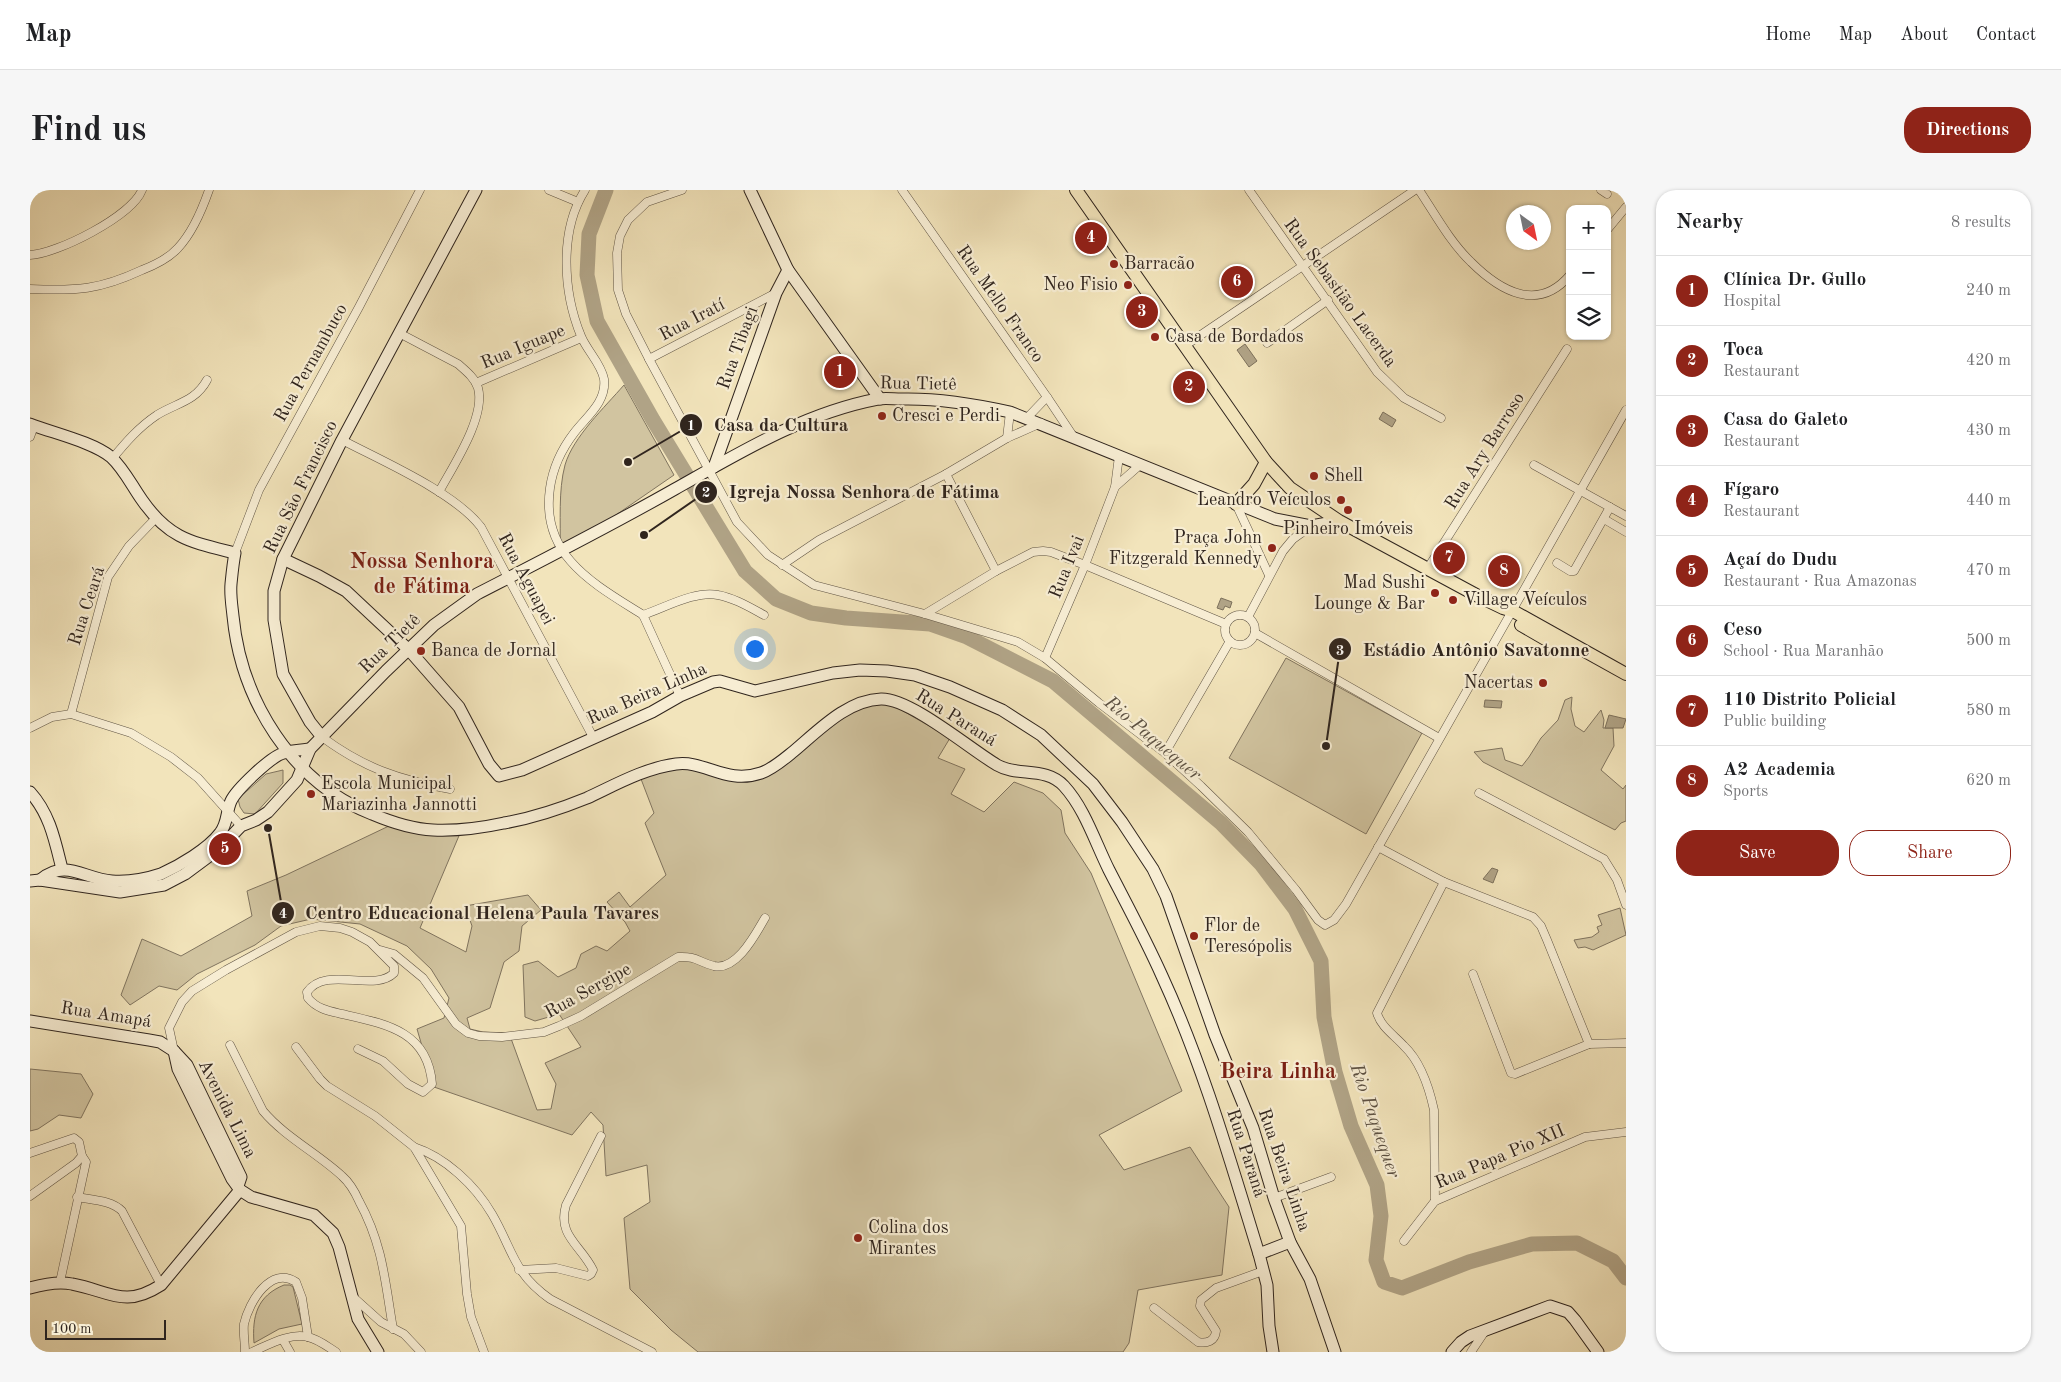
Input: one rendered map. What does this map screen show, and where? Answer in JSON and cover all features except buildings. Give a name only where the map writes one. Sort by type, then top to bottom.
[{"type":"main road","points":[[1076,190],[1266,462],[1290,488],[1339,521],[1626,674]]},
{"type":"main road","points":[[1236,504],[1254,484],[1266,462]]},
{"type":"main road","points":[[1508,612],[1536,634],[1626,683]]},
{"type":"street","points":[[30,255],[54,250],[110,222],[131,206],[142,190]]},
{"type":"street","points":[[30,289],[88,289],[106,285],[151,266],[170,255],[185,239],[209,190]]},
{"type":"street","name":"Rua Pernambuco","points":[[235,553],[259,490],[359,307],[420,190]]},
{"type":"street","name":"Rua São Francisco","points":[[450,789],[387,775],[346,755],[322,737],[310,722],[283,674],[274,620],[274,591],[283,559],[342,440],[476,190]]},
{"type":"street","points":[[549,190],[578,202]]},
{"type":"street","points":[[585,190],[578,202],[570,227],[567,274],[574,316],[582,338],[597,362],[604,378],[604,390],[597,406],[574,433],[560,454],[553,471],[549,497],[550,521],[560,549],[593,582],[643,616],[680,696]]},
{"type":"street","points":[[682,190],[647,202],[628,220],[620,236],[617,253],[618,290],[626,314],[649,360],[706,471],[736,522],[768,555],[814,584],[1018,642],[1045,658],[1099,703],[1165,753],[1248,832],[1322,924],[1330,924],[1340,914],[1508,612],[1581,491],[1626,410]]},
{"type":"street","points":[[750,190],[788,270],[880,399]]},
{"type":"street","name":"Rua Mello Franco","points":[[902,190],[1073,436]]},
{"type":"street","name":"Rua Sebastião Lacerda","points":[[1249,190],[1377,372],[1404,398],[1441,418]]},
{"type":"street","points":[[1186,345],[1415,190]]},
{"type":"street","points":[[1419,190],[1470,262],[1504,288],[1535,296],[1549,293],[1566,280]]},
{"type":"street","points":[[1611,225],[1626,207]]},
{"type":"street","name":"Rua Tibagi","points":[[706,471],[776,293],[788,270]]},
{"type":"street","name":"Rua Iratí","points":[[649,360],[776,293]]},
{"type":"street","points":[[1267,343],[1328,300]]},
{"type":"street","points":[[399,333],[458,364],[476,383],[480,406],[472,427],[439,492]]},
{"type":"street","name":"Rua Iguape","points":[[476,383],[582,338]]},
{"type":"street","name":"Rua Ary Barroso","points":[[1428,568],[1567,349]]},
{"type":"street","points":[[112,459],[141,427],[158,415],[194,397],[207,380]]},
{"type":"street","points":[[1027,418],[1047,397]]},
{"type":"street","name":"Rua Tietê","points":[[241,826],[256,820],[268,812],[297,780],[310,749],[434,625],[456,609],[477,594],[560,549],[810,418],[880,399],[915,398],[963,402],[1010,412],[1041,423],[1275,519],[1311,526],[1339,521]]},
{"type":"street","points":[[1007,438],[1010,412]]},
{"type":"street","points":[[782,565],[819,540],[946,474],[1007,438],[1041,423]]},
{"type":"street","points":[[31,429],[94,448],[112,459],[132,484],[155,519],[174,533],[191,542],[235,553]]},
{"type":"street","name":"Rua Aguapei","points":[[342,440],[439,492],[475,519],[593,737]]},
{"type":"street","name":"Rua Ivai","points":[[1045,658],[1085,565],[1115,487],[1119,456]]},
{"type":"street","name":"Rua Ivai","points":[[1115,487],[1141,464]]},
{"type":"street","points":[[1534,465],[1626,516]]},
{"type":"street","points":[[946,474],[996,571]]},
{"type":"street","points":[[1236,504],[1269,575]]},
{"type":"street","points":[[1557,563],[1570,571],[1574,571],[1610,507]]},
{"type":"street","name":"Rua Ceará","points":[[71,714],[108,577],[129,546],[155,519]]},
{"type":"street","points":[[1604,519],[1626,532]]},
{"type":"street","points":[[1248,617],[1269,575],[1293,538],[1311,526]]},
{"type":"street","points":[[925,614],[996,571],[1033,552],[1043,551],[1051,552],[1085,565],[1226,624]]},
{"type":"street","name":"Rua Paraná","points":[[235,553],[230,588],[235,634],[242,665],[252,692],[272,730],[288,752],[320,786],[350,806],[399,825],[431,830],[466,829],[502,824],[543,814],[584,799],[638,775],[675,764],[690,764],[722,775],[744,777],[764,773],[787,757],[829,721],[854,706],[883,698],[898,702],[924,716],[1006,769],[1043,774],[1063,784],[1084,816],[1162,975],[1206,1087],[1259,1254],[1268,1299],[1269,1326],[1274,1352]]},
{"type":"street","points":[[283,559],[346,591],[408,650]]},
{"type":"street","points":[[643,616],[696,596],[708,594],[733,599],[764,615]]},
{"type":"street","points":[[1233,616],[1248,617],[1255,627],[1255,633],[1251,640],[1245,644],[1237,644],[1230,641],[1225,633],[1226,624],[1233,616]]},
{"type":"street","points":[[1255,633],[1439,738]]},
{"type":"street","points":[[1165,753],[1230,641]]},
{"type":"street","name":"Rua Beira Linha","points":[[408,650],[459,707],[495,773],[503,776],[522,770],[652,712],[680,696],[713,682],[720,681],[755,691],[833,673],[860,670],[915,675],[950,686],[1002,710],[1041,735],[1093,784],[1122,822],[1153,869],[1166,896],[1215,1036],[1253,1128],[1274,1198],[1290,1242],[1310,1279],[1335,1352]]},
{"type":"street","points":[[30,728],[52,717],[71,714],[131,733],[171,756],[198,778],[241,826],[217,844],[178,866],[162,879],[147,878],[111,886],[35,881]]},
{"type":"street","points":[[217,844],[226,823],[232,800],[263,766],[278,755],[310,749]]},
{"type":"street","points":[[30,792],[40,803],[51,826],[62,869]]},
{"type":"street","points":[[1479,793],[1604,859],[1614,874],[1626,905]]},
{"type":"street","points":[[1378,847],[1444,882],[1534,918],[1541,926],[1548,940],[1589,1044]]},
{"type":"street","points":[[35,881],[62,869],[111,886]]},
{"type":"street","points":[[72,883],[74,872]]},
{"type":"street","points":[[1435,1200],[1434,1110],[1432,1098],[1415,1060],[1404,1046],[1387,1030],[1376,1013],[1444,882]]},
{"type":"street","name":"Rua Sergipe","points":[[174,1051],[169,1028],[182,1002],[192,991],[250,956],[296,932],[320,926],[340,928],[364,939],[380,950],[394,954],[424,978],[456,1024],[468,1033],[479,1036],[502,1037],[544,1032],[559,1026],[597,1006],[678,957],[691,956],[714,966],[722,966],[734,961],[747,946],[764,918]]},
{"type":"street","points":[[358,1049],[383,1061],[416,1090],[424,1092],[432,1084],[431,1074],[423,1053],[412,1038],[371,1020],[320,1008],[308,998],[307,992],[310,987],[326,980],[379,980],[389,978],[394,973],[394,966],[380,950]]},
{"type":"street","points":[[1473,974],[1511,1073],[1515,1074],[1589,1044],[1626,1044]]},
{"type":"street","name":"Rua Amapá","points":[[30,1021],[160,1042],[174,1051]]},
{"type":"street","points":[[230,1045],[263,1111],[287,1134],[344,1178],[353,1190],[366,1214],[381,1252],[393,1329]]},
{"type":"street","points":[[296,1047],[320,1079],[328,1086],[375,1116],[414,1147],[429,1152],[464,1179],[492,1213],[519,1270],[532,1285],[550,1299],[652,1352]]},
{"type":"street","name":"Avenida Lima","points":[[174,1051],[187,1065],[209,1120],[241,1177],[239,1188]]},
{"type":"street","name":"Rua Papa Pio XII","points":[[1404,1241],[1435,1200],[1585,1137],[1626,1132]]},
{"type":"street","points":[[519,1270],[556,1268],[588,1276],[591,1274],[592,1270],[588,1262],[563,1225],[563,1216],[566,1206],[601,1136]]},
{"type":"street","points":[[30,1153],[74,1138],[79,1142],[82,1156],[86,1162],[60,1282]]},
{"type":"street","points":[[414,1147],[460,1226],[471,1317],[484,1352]]},
{"type":"street","points":[[30,1196],[76,1163],[82,1156]]},
{"type":"street","points":[[1274,1198],[1331,1177]]},
{"type":"street","points":[[30,1288],[60,1282],[118,1297],[142,1296],[161,1285],[239,1188],[257,1199],[314,1215],[333,1233],[340,1247],[358,1319],[378,1352]]},
{"type":"street","points":[[77,1198],[112,1204],[122,1211],[161,1285]]},
{"type":"street","points":[[1259,1254],[1290,1242]]},
{"type":"street","points":[[1154,1308],[1198,1342],[1211,1341],[1216,1336],[1216,1331],[1200,1306],[1201,1300],[1216,1288],[1263,1271]]},
{"type":"street","points":[[245,1352],[244,1324],[250,1310],[260,1292],[276,1278],[283,1276],[296,1282],[304,1305],[308,1337]]},
{"type":"street","points":[[352,1296],[382,1322],[404,1334],[421,1352]]},
{"type":"street","points":[[1452,1352],[1461,1342],[1486,1329],[1550,1306],[1568,1312],[1598,1352]]},
{"type":"street","points":[[1471,1352],[1486,1329]]},
{"type":"street","points":[[252,1352],[289,1337],[308,1337],[336,1352]]},
{"type":"street","points":[[283,1340],[290,1352]]},
{"type":"shaded area","points":[[1245,344],[1257,361],[1249,367],[1237,350]]},
{"type":"shaded area","points":[[624,385],[674,475],[581,539],[560,549],[561,485],[569,454],[582,433]]},
{"type":"shaded area","points":[[1383,412],[1396,420],[1392,427],[1379,419]]},
{"type":"shaded area","points":[[1221,598],[1232,602],[1230,608],[1225,606],[1223,610],[1217,608]]},
{"type":"shaded area","points":[[1286,658],[1422,733],[1366,834],[1229,758]]},
{"type":"shaded area","points":[[1572,697],[1571,709],[1575,726],[1584,732],[1601,710],[1604,720],[1603,728],[1613,728],[1614,746],[1601,770],[1623,789],[1626,785],[1626,821],[1621,823],[1615,830],[1483,762],[1474,752],[1502,748],[1505,760],[1522,766],[1541,738],[1558,720],[1565,700]]},
{"type":"shaded area","points":[[1485,700],[1502,701],[1501,708],[1484,707]]},
{"type":"shaded area","points":[[872,703],[891,704],[950,738],[938,758],[965,769],[951,794],[984,812],[1014,782],[1043,793],[1061,810],[1065,833],[1091,873],[1182,1091],[1099,1135],[1124,1170],[1190,1147],[1229,1207],[1222,1275],[1138,1290],[1129,1343],[1123,1352],[698,1352],[671,1330],[630,1289],[624,1218],[650,1202],[647,1165],[606,1176],[603,1125],[591,1112],[572,1135],[434,1087],[417,1029],[444,1018],[449,998],[431,969],[407,946],[360,924],[311,919],[281,926],[255,945],[197,974],[177,990],[159,986],[130,1005],[121,995],[142,939],[181,956],[252,916],[247,891],[286,875],[391,825],[461,831],[420,928],[466,952],[472,926],[465,906],[528,895],[541,910],[522,926],[519,951],[504,962],[490,1008],[467,1018],[470,1029],[483,1032],[509,1033],[537,1110],[551,1109],[556,1084],[545,1063],[581,1047],[559,1014],[535,1021],[525,1017],[523,965],[538,961],[558,977],[576,968],[581,954],[596,946],[607,951],[630,931],[625,922],[607,902],[619,892],[630,907],[666,875],[645,823],[654,813],[641,779],[676,766],[745,773],[766,769],[854,711]]},
{"type":"shaded area","points":[[1609,715],[1626,719],[1623,728],[1605,728]]},
{"type":"shaded area","points":[[283,770],[283,783],[255,814],[244,813],[238,799],[266,774]]},
{"type":"shaded area","points":[[1492,868],[1498,870],[1493,883],[1483,879]]},
{"type":"shaded area","points":[[1620,908],[1626,935],[1593,950],[1585,947],[1578,948],[1574,940],[1592,937],[1599,932],[1597,927],[1602,925],[1598,915]]},
{"type":"shaded area","points":[[30,1069],[81,1074],[93,1094],[81,1118],[59,1115],[38,1129],[30,1131]]},
{"type":"shaded area","points":[[284,1285],[293,1287],[302,1324],[279,1329],[254,1343],[254,1324],[258,1308],[268,1295]]},
{"type":"waterway","name":"Rio Paquequer","points":[[606,190],[589,234],[587,275],[597,321],[653,420],[745,571],[776,599],[811,613],[846,618],[930,624],[967,637],[1053,681],[1221,823],[1261,864],[1295,909],[1321,961],[1324,1017],[1335,1072],[1351,1126],[1377,1185],[1381,1216],[1376,1260],[1384,1282],[1402,1288],[1469,1262],[1532,1244],[1577,1243],[1613,1261],[1626,1278]]},
{"type":"place","name":"Fígaro","points":[[1091,238]]},
{"type":"place","name":"Barracão","points":[[1114,264]]},
{"type":"place","name":"Ceso","points":[[1237,282]]},
{"type":"place","name":"Neo Fisio","points":[[1128,285]]},
{"type":"place","name":"Casa do Galeto","points":[[1142,312]]},
{"type":"place","name":"Casa de Bordados","points":[[1155,337]]},
{"type":"place","name":"Clínica Dr. Gullo","points":[[840,372]]},
{"type":"place","name":"Toca","points":[[1189,387]]},
{"type":"place","name":"Cresci e Perdi","points":[[882,416]]},
{"type":"place","name":"Casa da Cultura","points":[[628,462]]},
{"type":"place","name":"Shell","points":[[1314,476]]},
{"type":"place","name":"Leandro Veículos","points":[[1341,500]]},
{"type":"place","name":"Pinheiro Imóveis","points":[[1348,510]]},
{"type":"place","name":"Igreja Nossa Senhora de Fátima","points":[[644,535]]},
{"type":"place","name":"Praça John Fitzgerald Kennedy","points":[[1272,548]]},
{"type":"place","name":"110 Distrito Policial","points":[[1449,558]]},
{"type":"place","name":"A2 Academia","points":[[1504,571]]},
{"type":"place","name":"Mad Sushi Lounge & Bar","points":[[1435,593]]},
{"type":"place","name":"Village Veículos","points":[[1453,600]]},
{"type":"place","name":"Banca de Jornal","points":[[421,651]]},
{"type":"place","name":"Nacertas","points":[[1543,683]]},
{"type":"place","name":"Estádio Antônio Savatonne","points":[[1326,746]]},
{"type":"place","name":"Escola Municipal Mariazinha Jannotti","points":[[311,794]]},
{"type":"place","name":"Centro Educacional Helena Paula Tavares","points":[[268,828]]},
{"type":"place","name":"Açaí do Dudu","points":[[225,849]]},
{"type":"place","name":"Flor de Teresópolis","points":[[1194,936]]},
{"type":"place","name":"Colina dos Mirantes","points":[[858,1238]]},
{"type":"district","name":"Nossa Senhora de Fátima","points":[[422,575]]},
{"type":"district","name":"Beira Linha","points":[[1278,1072]]}]
